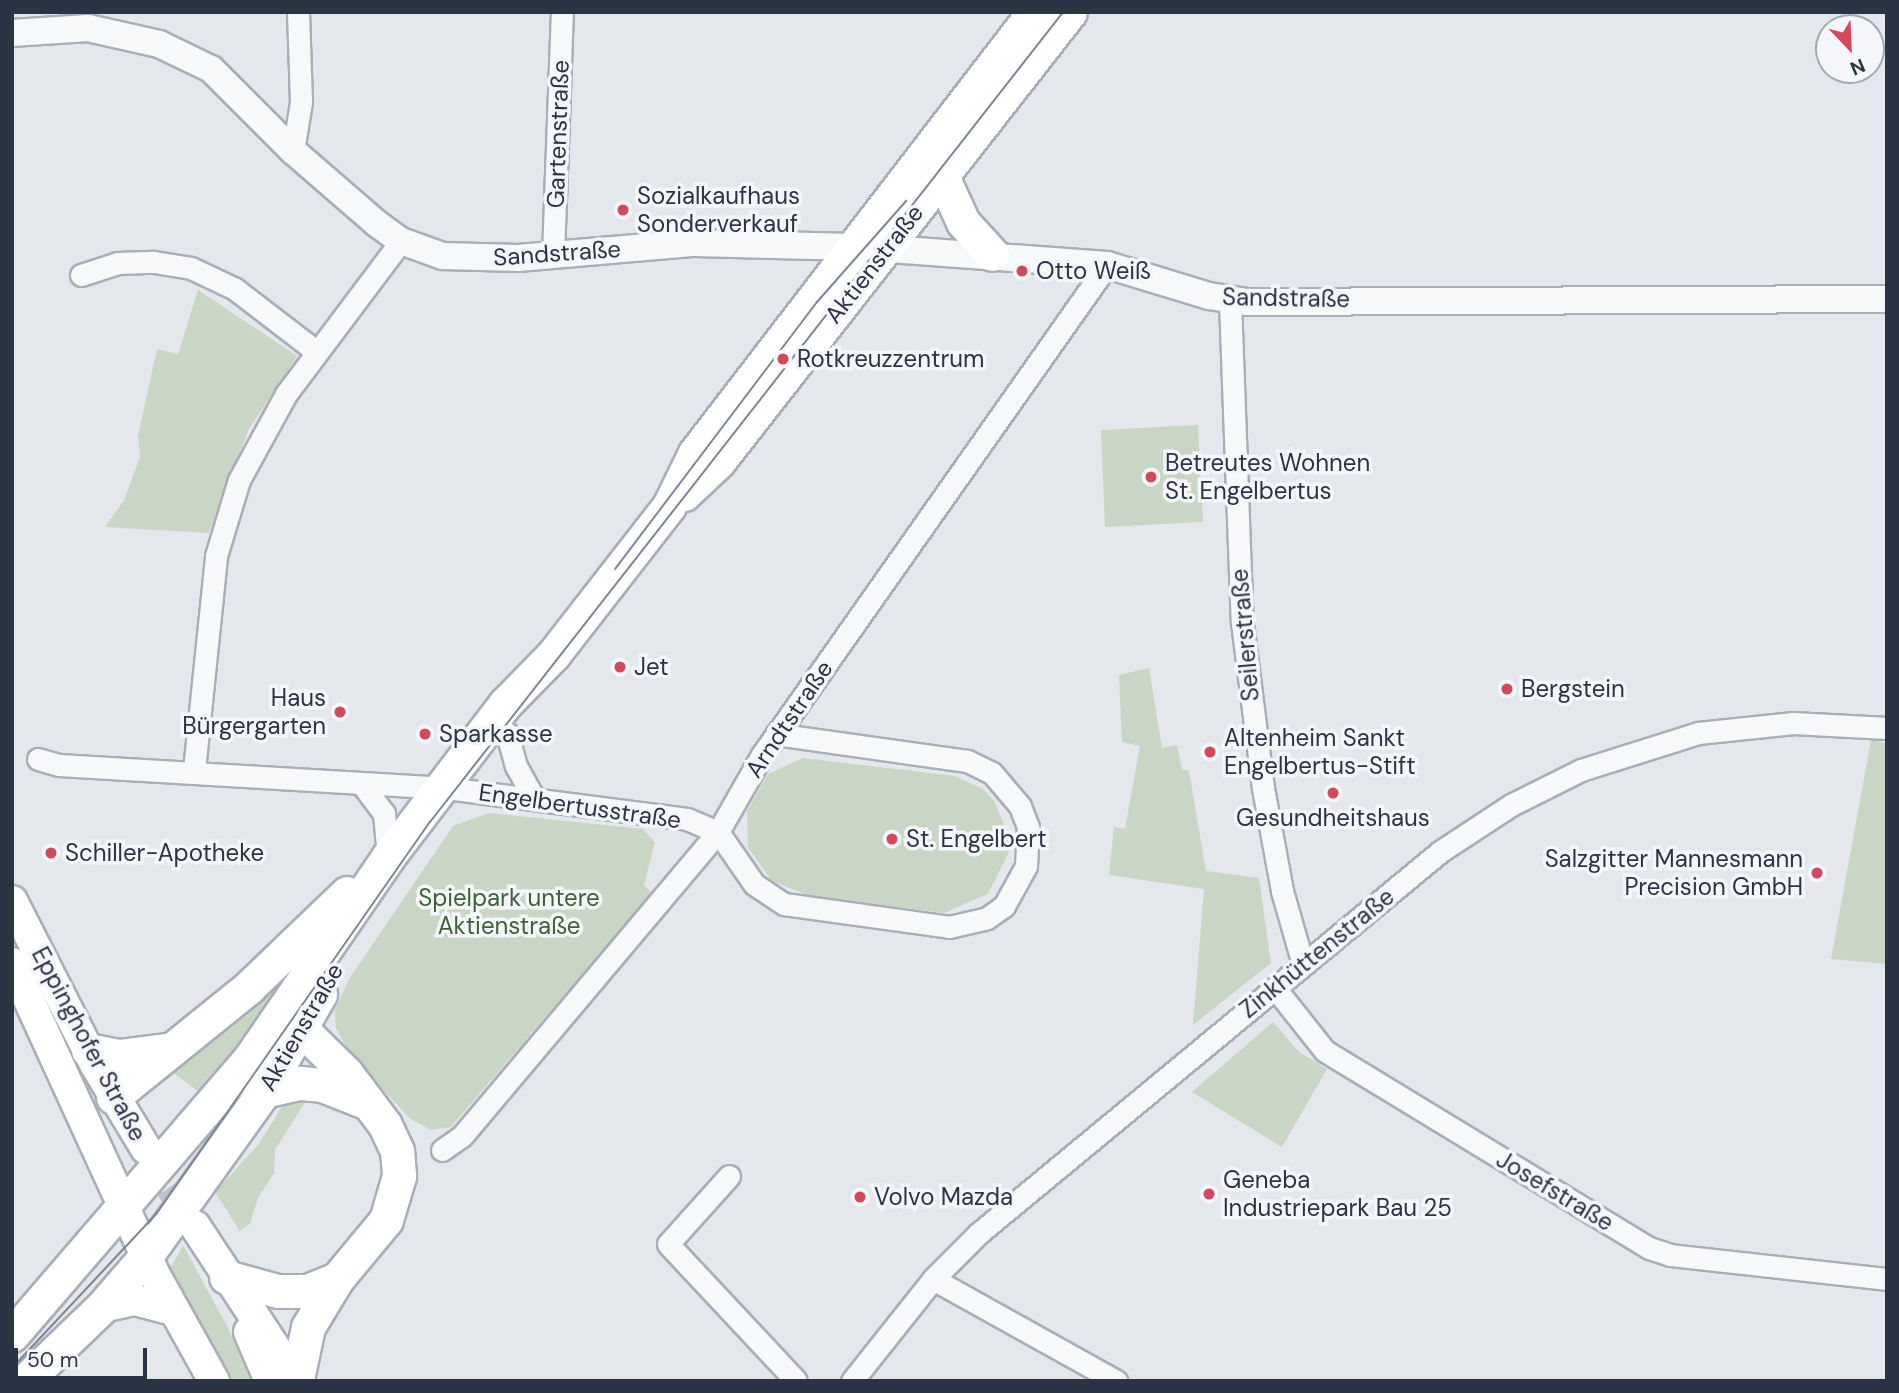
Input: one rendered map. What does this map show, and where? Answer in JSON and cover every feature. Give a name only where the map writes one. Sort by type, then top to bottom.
[{"type":"main road","name":"Aktienstraße","points":[[669,506],[695,453],[1034,12]]},
{"type":"main road","name":"Aktienstraße","points":[[12,1335],[292,1018],[366,918],[505,704],[553,655],[669,506],[718,462],[1070,12]]},
{"type":"main road","points":[[942,176],[963,222],[992,254]]},
{"type":"main road","name":"Aktienstraße","points":[[24,1381],[102,1307],[146,1256],[264,1091],[292,1018],[388,857],[450,789],[507,733],[553,655]]},
{"type":"main road","points":[[113,1097],[248,988],[388,857]]},
{"type":"main road","name":"Eppinghofer Straße","points":[[12,901],[113,1097],[146,1149]]},
{"type":"main road","points":[[12,964],[172,1310],[214,1381]]},
{"type":"main road","points":[[288,1380],[308,1327],[337,1279],[386,1220],[396,1196],[397,1151],[368,1103],[292,1018]]},
{"type":"main road","points":[[88,1050],[119,1056],[173,1049]]},
{"type":"main road","points":[[264,1091],[300,1083],[322,1085],[368,1103]]},
{"type":"main road","points":[[195,1226],[288,1380]]},
{"type":"main road","points":[[226,1277],[278,1291],[307,1291],[337,1279]]},
{"type":"main road","points":[[102,1307],[135,1300],[172,1310]]},
{"type":"street","points":[[293,152],[302,102],[298,12]]},
{"type":"street","name":"Gartenstraße","points":[[553,255],[562,12]]},
{"type":"street","name":"Sandstraße","points":[[12,33],[52,20],[159,44],[211,69],[293,152],[401,241],[443,256],[553,255],[694,243],[888,248],[1107,265],[1230,300],[1887,299]]},
{"type":"street","points":[[194,770],[219,537],[255,446],[317,352],[401,241]]},
{"type":"street","points":[[81,275],[117,263],[154,262],[191,268],[234,289],[317,352]]},
{"type":"street","name":"Arndtstraße","points":[[442,1150],[462,1136],[718,832],[776,734],[1107,265]]},
{"type":"street","name":"Seilerstraße","points":[[1230,300],[1241,622],[1263,788],[1300,956]]},
{"type":"street","name":"Zinkhüttenstraße","points":[[852,1381],[933,1279],[979,1233],[1275,988],[1300,956],[1441,851],[1511,805],[1581,770],[1653,745],[1741,727],[1793,723],[1887,728]]},
{"type":"street","points":[[507,733],[516,766],[534,798]]},
{"type":"street","points":[[718,832],[759,889],[799,907],[949,928],[987,918],[1004,906],[1016,888],[1026,866],[1028,827],[1020,806],[992,773],[967,761],[776,734]]},
{"type":"street","name":"Engelbertusstraße","points":[[38,759],[59,765],[194,770],[534,798],[687,819],[718,832]]},
{"type":"street","points":[[361,783],[384,813],[388,857]]},
{"type":"street","name":"Josefstraße","points":[[1275,988],[1325,1051],[1649,1248],[1670,1255],[1887,1279]]},
{"type":"street","points":[[729,1176],[671,1236],[668,1244],[796,1381]]},
{"type":"street","points":[[933,1279],[1116,1381]]},
{"type":"green space","points":[[198,290],[297,356],[249,429],[209,533],[105,527],[124,500],[140,457],[138,436],[157,349],[178,354]]},
{"type":"green space","points":[[1198,425],[1203,522],[1105,527],[1101,430]]},
{"type":"green space","points":[[1149,668],[1162,748],[1177,745],[1182,769],[1189,771],[1206,871],[1259,878],[1271,963],[1193,1025],[1204,889],[1109,875],[1114,827],[1125,829],[1140,746],[1122,742],[1119,675]]},
{"type":"green space","points":[[1871,740],[1887,743],[1887,964],[1831,959]]},
{"type":"green space","points":[[803,758],[955,776],[983,789],[994,801],[1008,834],[1009,852],[988,894],[944,913],[810,896],[772,881],[748,848],[747,811],[768,774]]},
{"type":"green space","name":"Spielpark untere Aktienstraße","points":[[489,813],[643,829],[655,843],[644,885],[652,893],[451,1127],[431,1130],[411,1119],[352,1058],[336,1028],[335,1010],[349,979],[453,826]]},
{"type":"green space","points":[[302,954],[202,1094],[171,1071]]},
{"type":"green space","points":[[1273,1022],[1299,1052],[1327,1069],[1282,1147],[1192,1092]]},
{"type":"green space","points":[[309,1096],[275,1150],[274,1173],[258,1198],[250,1224],[240,1231],[215,1192],[258,1145],[283,1105]]},
{"type":"green space","points":[[183,1245],[227,1326],[251,1381],[223,1381],[165,1278]]},
{"type":"tunnel","points":[[146,1149],[195,1226]]},
{"type":"tram line","points":[[12,1368],[157,1213],[430,822],[1063,12]]},
{"type":"tram line","points":[[615,569],[817,302],[906,201]]},
{"type":"place","name":"Sozialkaufhaus Sonderverkauf","points":[[623,210]]},
{"type":"place","name":"Otto Weiß","points":[[1022,271]]},
{"type":"place","name":"Rotkreuzzentrum","points":[[783,359]]},
{"type":"place","name":"Betreutes Wohnen St. Engelbertus","points":[[1151,477]]},
{"type":"place","name":"Jet","points":[[620,667]]},
{"type":"place","name":"Bergstein","points":[[1507,689]]},
{"type":"place","name":"Haus Bürgergarten","points":[[340,712]]},
{"type":"place","name":"Sparkasse","points":[[425,734]]},
{"type":"place","name":"Altenheim Sankt Engelbertus-Stift","points":[[1210,752]]},
{"type":"place","name":"Gesundheitshaus","points":[[1333,793]]},
{"type":"place","name":"St. Engelbert","points":[[892,839]]},
{"type":"place","name":"Schiller-Apotheke","points":[[51,853]]},
{"type":"place","name":"Salzgitter Mannesmann Precision GmbH","points":[[1817,873]]},
{"type":"place","name":"Geneba Industriepark Bau 25","points":[[1209,1194]]},
{"type":"place","name":"Volvo Mazda","points":[[860,1197]]}]
